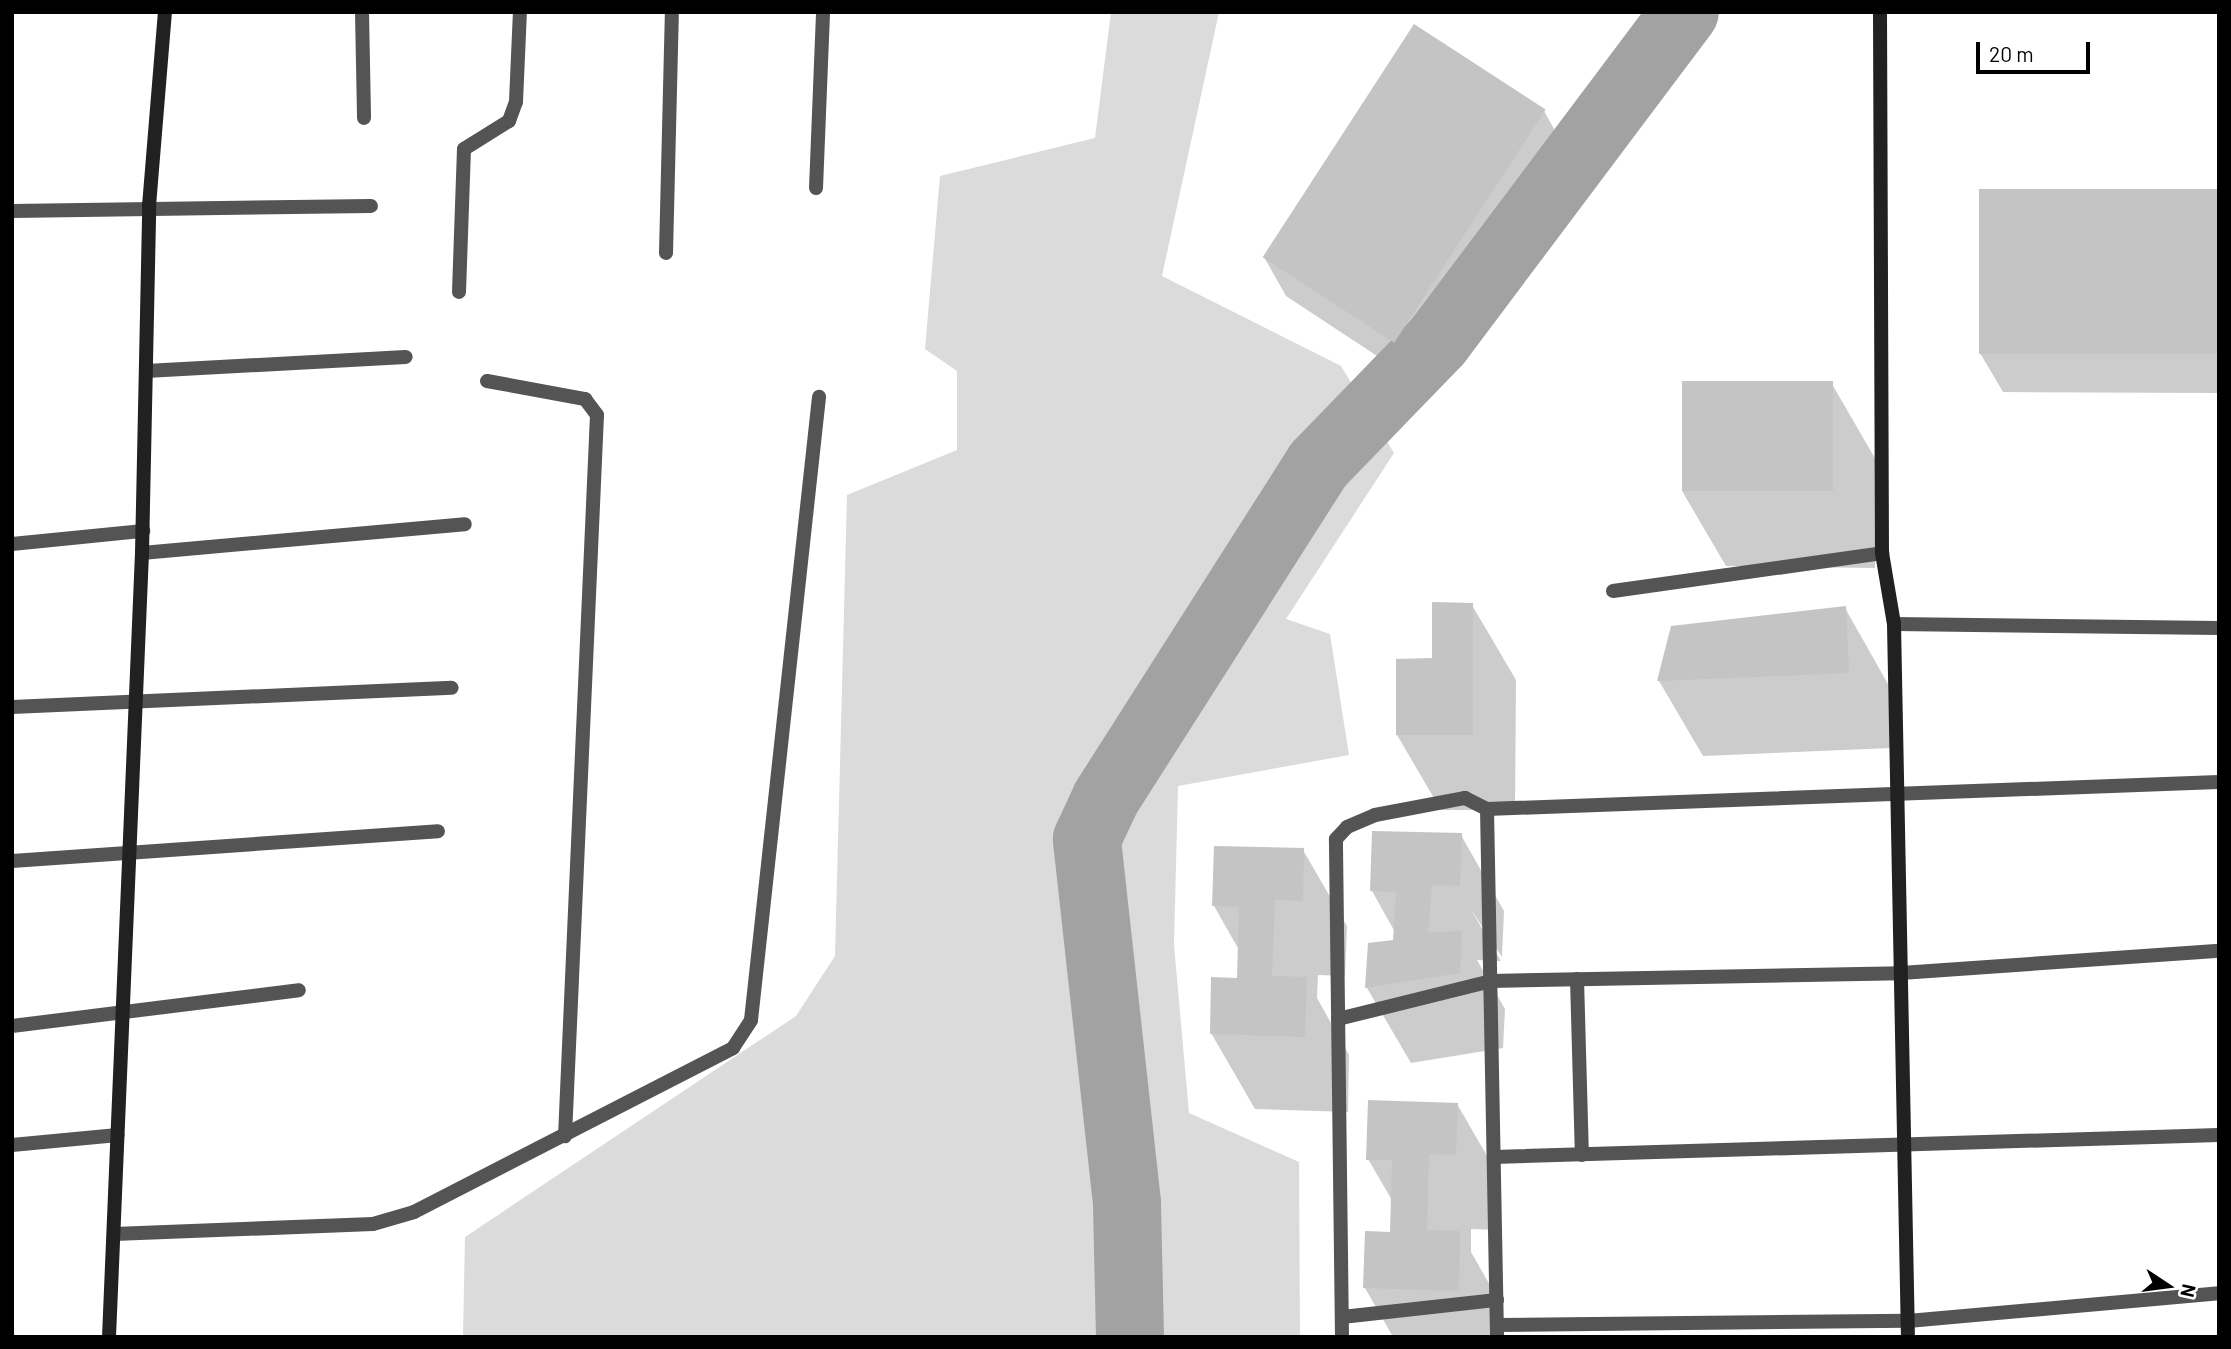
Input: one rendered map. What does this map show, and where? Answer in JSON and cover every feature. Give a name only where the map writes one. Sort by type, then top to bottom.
[{"type":"street","points":[[109,1337],[143,531],[149,206],[164,12]]},
{"type":"street","points":[[362,12],[364,118]]},
{"type":"street","points":[[459,292],[464,149],[509,121],[516,102],[520,12]]},
{"type":"street","points":[[666,253],[672,12]]},
{"type":"street","points":[[816,188],[823,12]]},
{"type":"street","points":[[1880,12],[1882,553],[1894,624],[1908,1337]]},
{"type":"street","points":[[12,211],[149,206],[371,206]]},
{"type":"street","points":[[146,371],[406,357]]},
{"type":"street","points":[[487,381],[585,399],[597,415],[565,1136]]},
{"type":"street","points":[[114,1234],[373,1224],[415,1212],[733,1048],[751,1020],[819,397]]},
{"type":"street","points":[[142,553],[465,524]]},
{"type":"street","points":[[12,544],[143,531]]},
{"type":"street","points":[[1613,591],[1882,553]]},
{"type":"street","points":[[1894,624],[2219,628]]},
{"type":"street","points":[[12,706],[452,688]]},
{"type":"street","points":[[1342,1337],[1336,839],[1347,827],[1375,815],[1465,798],[1487,809],[2219,782]]},
{"type":"street","points":[[1487,809],[1497,1331],[1908,1321],[2219,1293]]},
{"type":"street","points":[[12,861],[130,850],[438,831]]},
{"type":"street","points":[[1338,1019],[1491,981],[1900,973],[2219,951]]},
{"type":"street","points":[[1577,979],[1581,1155]]},
{"type":"street","points":[[12,1026],[299,990]]},
{"type":"street","points":[[12,1146],[118,1135]]},
{"type":"street","points":[[1493,1157],[2219,1135]]},
{"type":"street","points":[[1342,1317],[1497,1300]]},
{"type":"shaded area","points":[[1111,12],[1219,12],[1162,276],[1341,366],[1394,453],[1286,619],[1330,634],[1349,755],[1178,786],[1174,945],[1189,1113],[1299,1162],[1300,1337],[463,1337],[465,1237],[796,1016],[835,956],[847,495],[957,450],[957,371],[925,349],[940,176],[1095,138]]},
{"type":"building","points":[[1414,24],[1546,110],[1394,343],[1263,257]]},
{"type":"building","points":[[1979,189],[2219,189],[2219,354],[1979,354]]},
{"type":"building","points":[[1682,381],[1833,381],[1833,491],[1682,491]]},
{"type":"building","points":[[1432,602],[1473,603],[1473,735],[1396,735],[1396,659],[1432,658]]},
{"type":"building","points":[[1846,606],[1849,673],[1657,681],[1671,626]]},
{"type":"building","points":[[1372,831],[1462,833],[1460,886],[1432,885],[1428,932],[1462,931],[1460,973],[1365,988],[1368,943],[1393,940],[1396,892],[1370,891]]},
{"type":"building","points":[[1214,846],[1304,848],[1303,901],[1275,900],[1272,976],[1307,977],[1305,1037],[1210,1034],[1211,977],[1237,978],[1239,907],[1212,906]]},
{"type":"building","points":[[1368,1100],[1458,1103],[1456,1155],[1429,1154],[1427,1230],[1460,1231],[1459,1291],[1363,1288],[1365,1231],[1390,1232],[1392,1160],[1366,1160]]},
{"type":"waterway","points":[[1130,1337],[1127,1203],[1087,839],[1106,798],[1318,465],[1438,341],[1685,12]]}]
